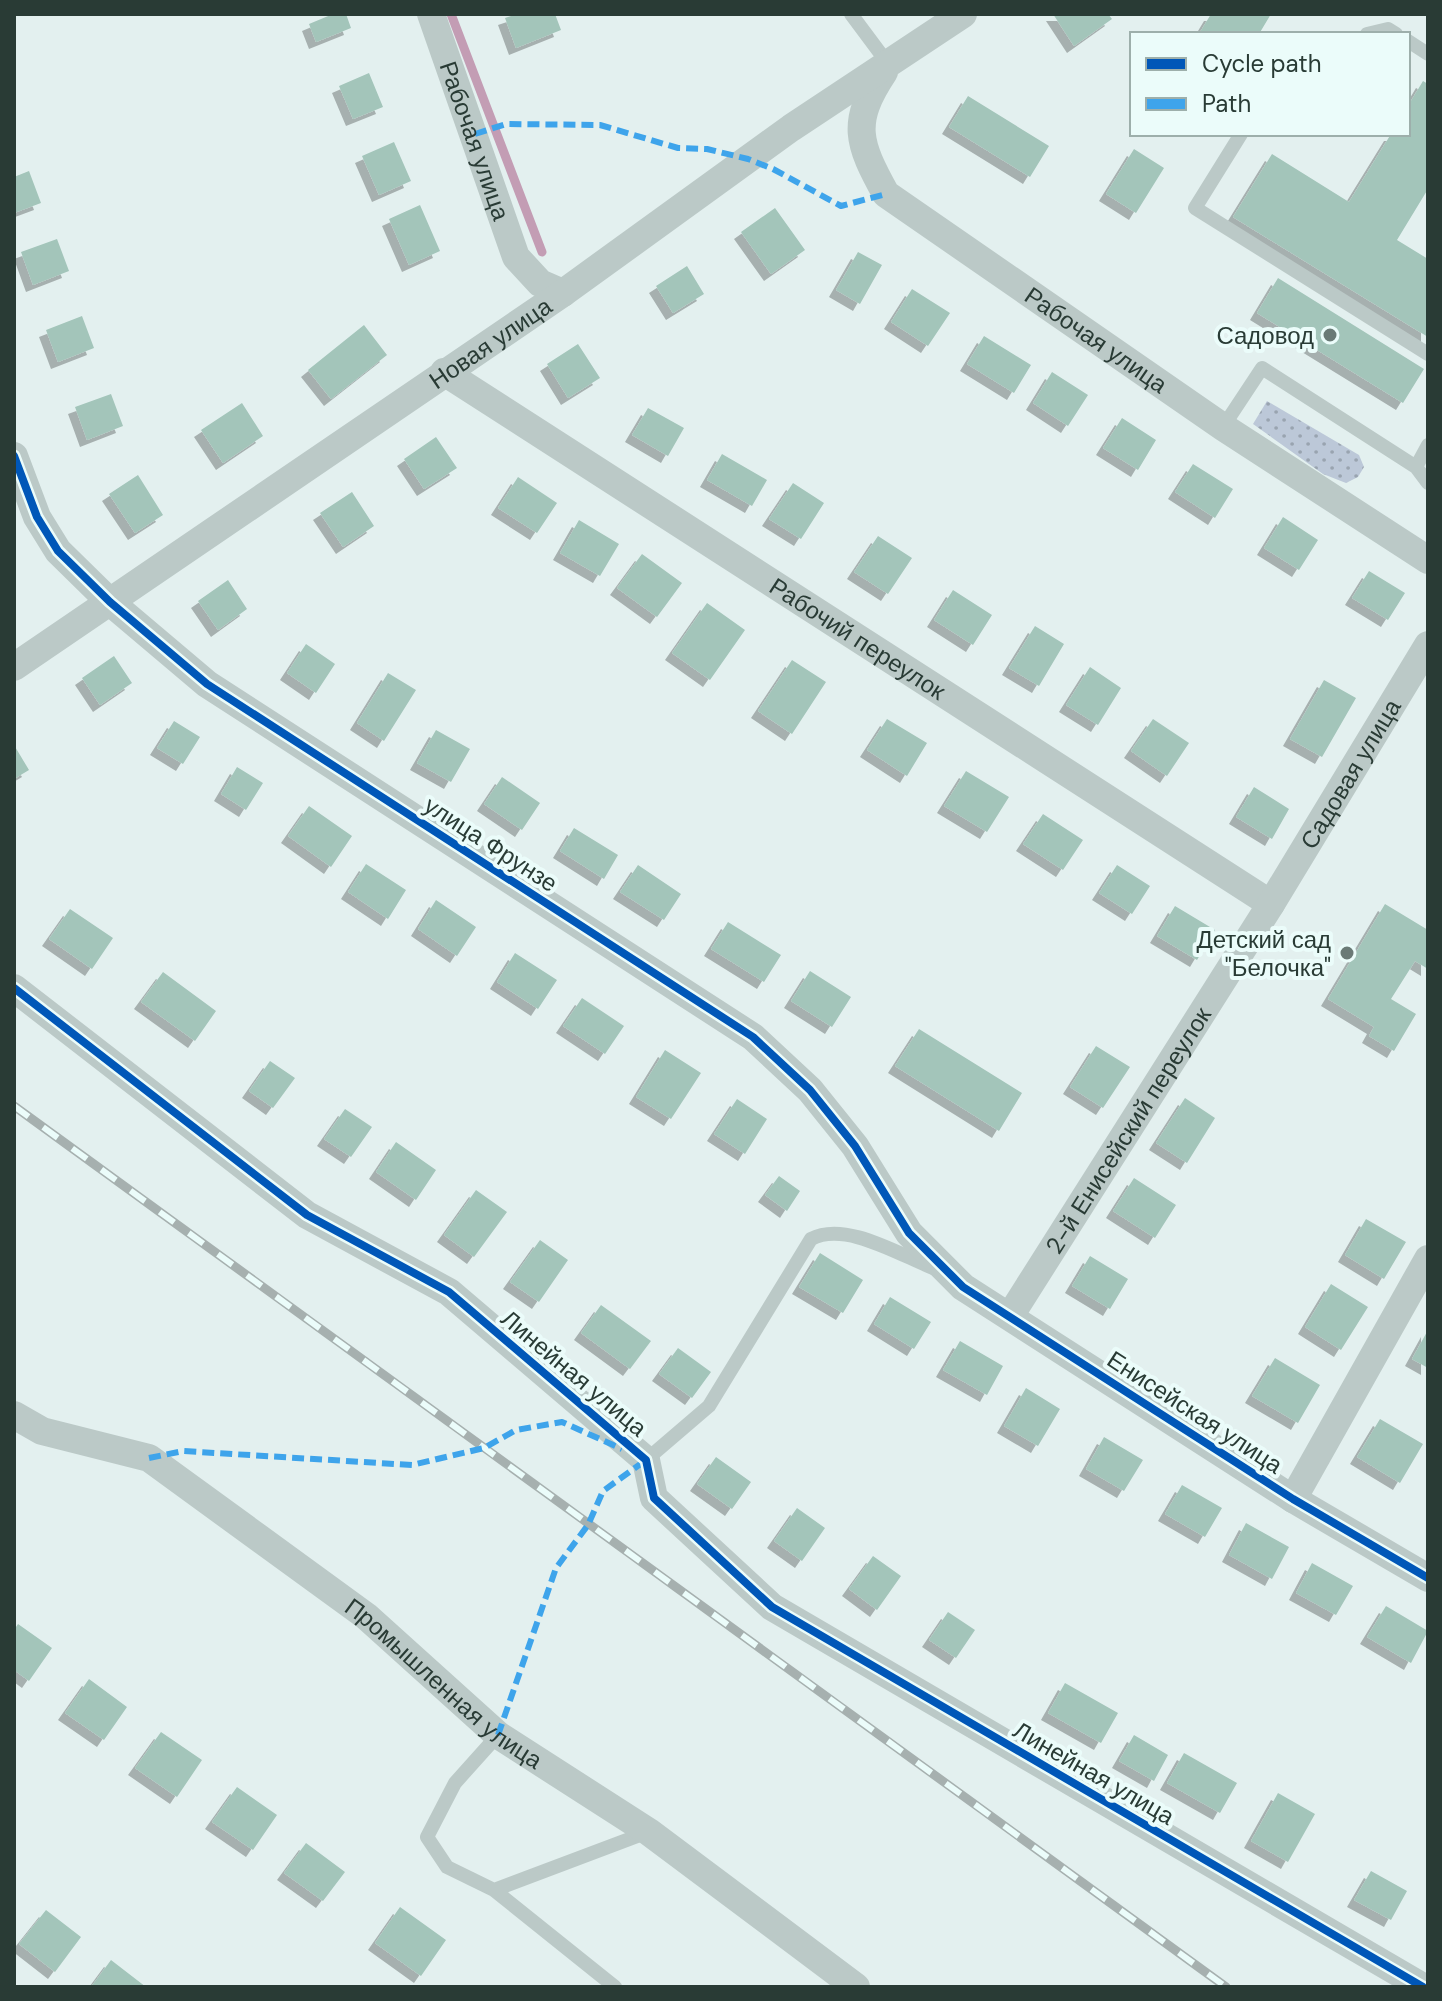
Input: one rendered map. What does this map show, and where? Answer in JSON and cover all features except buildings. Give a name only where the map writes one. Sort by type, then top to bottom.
[{"type":"street","name":"Рабочая улица","points":[[431,14],[516,257],[540,283],[563,293]]},
{"type":"street","name":"Новая улица","points":[[14,667],[563,293],[791,128],[963,14]]},
{"type":"street","name":"Рабочая улица","points":[[889,65],[866,99],[859,128],[865,156],[886,194],[1223,427],[1428,560]]},
{"type":"street","name":"Рабочий переулок","points":[[444,372],[1271,904]]},
{"type":"street","name":"улица Фрунзе","points":[[14,456],[37,517],[58,551],[110,602],[207,684],[753,1037],[810,1090],[855,1146],[909,1233],[945,1272]]},
{"type":"street","name":"Садовая улица","points":[[1271,904],[1428,645]]},
{"type":"street","name":"2-й Енисейский переулок","points":[[1010,1316],[1271,904]]},
{"type":"street","name":"Линейная улица","points":[[14,988],[307,1215],[449,1292],[646,1460],[654,1498],[772,1607],[1426,1985]]},
{"type":"street","points":[[1293,1499],[1428,1259]]},
{"type":"street","name":"Енисейская улица","points":[[945,1272],[1293,1499],[1428,1578]]},
{"type":"street","name":"Промышленная улица","points":[[14,1415],[42,1431],[149,1458],[366,1616],[498,1735],[649,1832],[856,1987]]},
{"type":"lane","points":[[851,14],[889,65]]},
{"type":"lane","points":[[1410,42],[1428,54]]},
{"type":"lane","points":[[1240,136],[1195,208],[1428,354]]},
{"type":"lane","points":[[1223,427],[1262,368],[1416,467],[1428,483]]},
{"type":"lane","points":[[1416,467],[1428,445]]},
{"type":"lane","points":[[646,1460],[709,1406],[811,1239],[826,1231],[843,1233],[945,1272]]},
{"type":"lane","points":[[498,1735],[455,1783],[427,1837],[447,1867],[494,1890],[615,1987]]},
{"type":"lane","points":[[494,1890],[649,1832]]},
{"type":"shaded area","points":[[1267,401],[1359,455],[1364,467],[1358,477],[1346,483],[1323,474],[1253,424]]},
{"type":"waterway","points":[[451,14],[542,252]]},
{"type":"railway","points":[[14,1106],[1226,1987]]},
{"type":"marked path","points":[[475,134],[506,124],[600,125],[678,148],[707,149],[748,159],[841,206],[886,194]]},
{"type":"marked path","points":[[149,1458],[183,1451],[412,1465],[484,1448],[516,1430],[562,1422],[622,1449]]},
{"type":"marked path","points":[[498,1735],[556,1568],[588,1525],[603,1491],[646,1460]]},
{"type":"cycle path","points":[[14,456],[37,517],[58,551],[110,602],[207,684],[753,1037],[810,1090],[855,1146],[909,1233],[963,1287],[1293,1499],[1428,1578]]},
{"type":"cycle path","points":[[14,988],[307,1215],[449,1292],[646,1460],[654,1498],[772,1607],[1423,1987]]},
{"type":"place","name":"Садовод","points":[[1330,335]]},
{"type":"place","name":"Детский сад \"Белочка\"","points":[[1347,953]]}]
